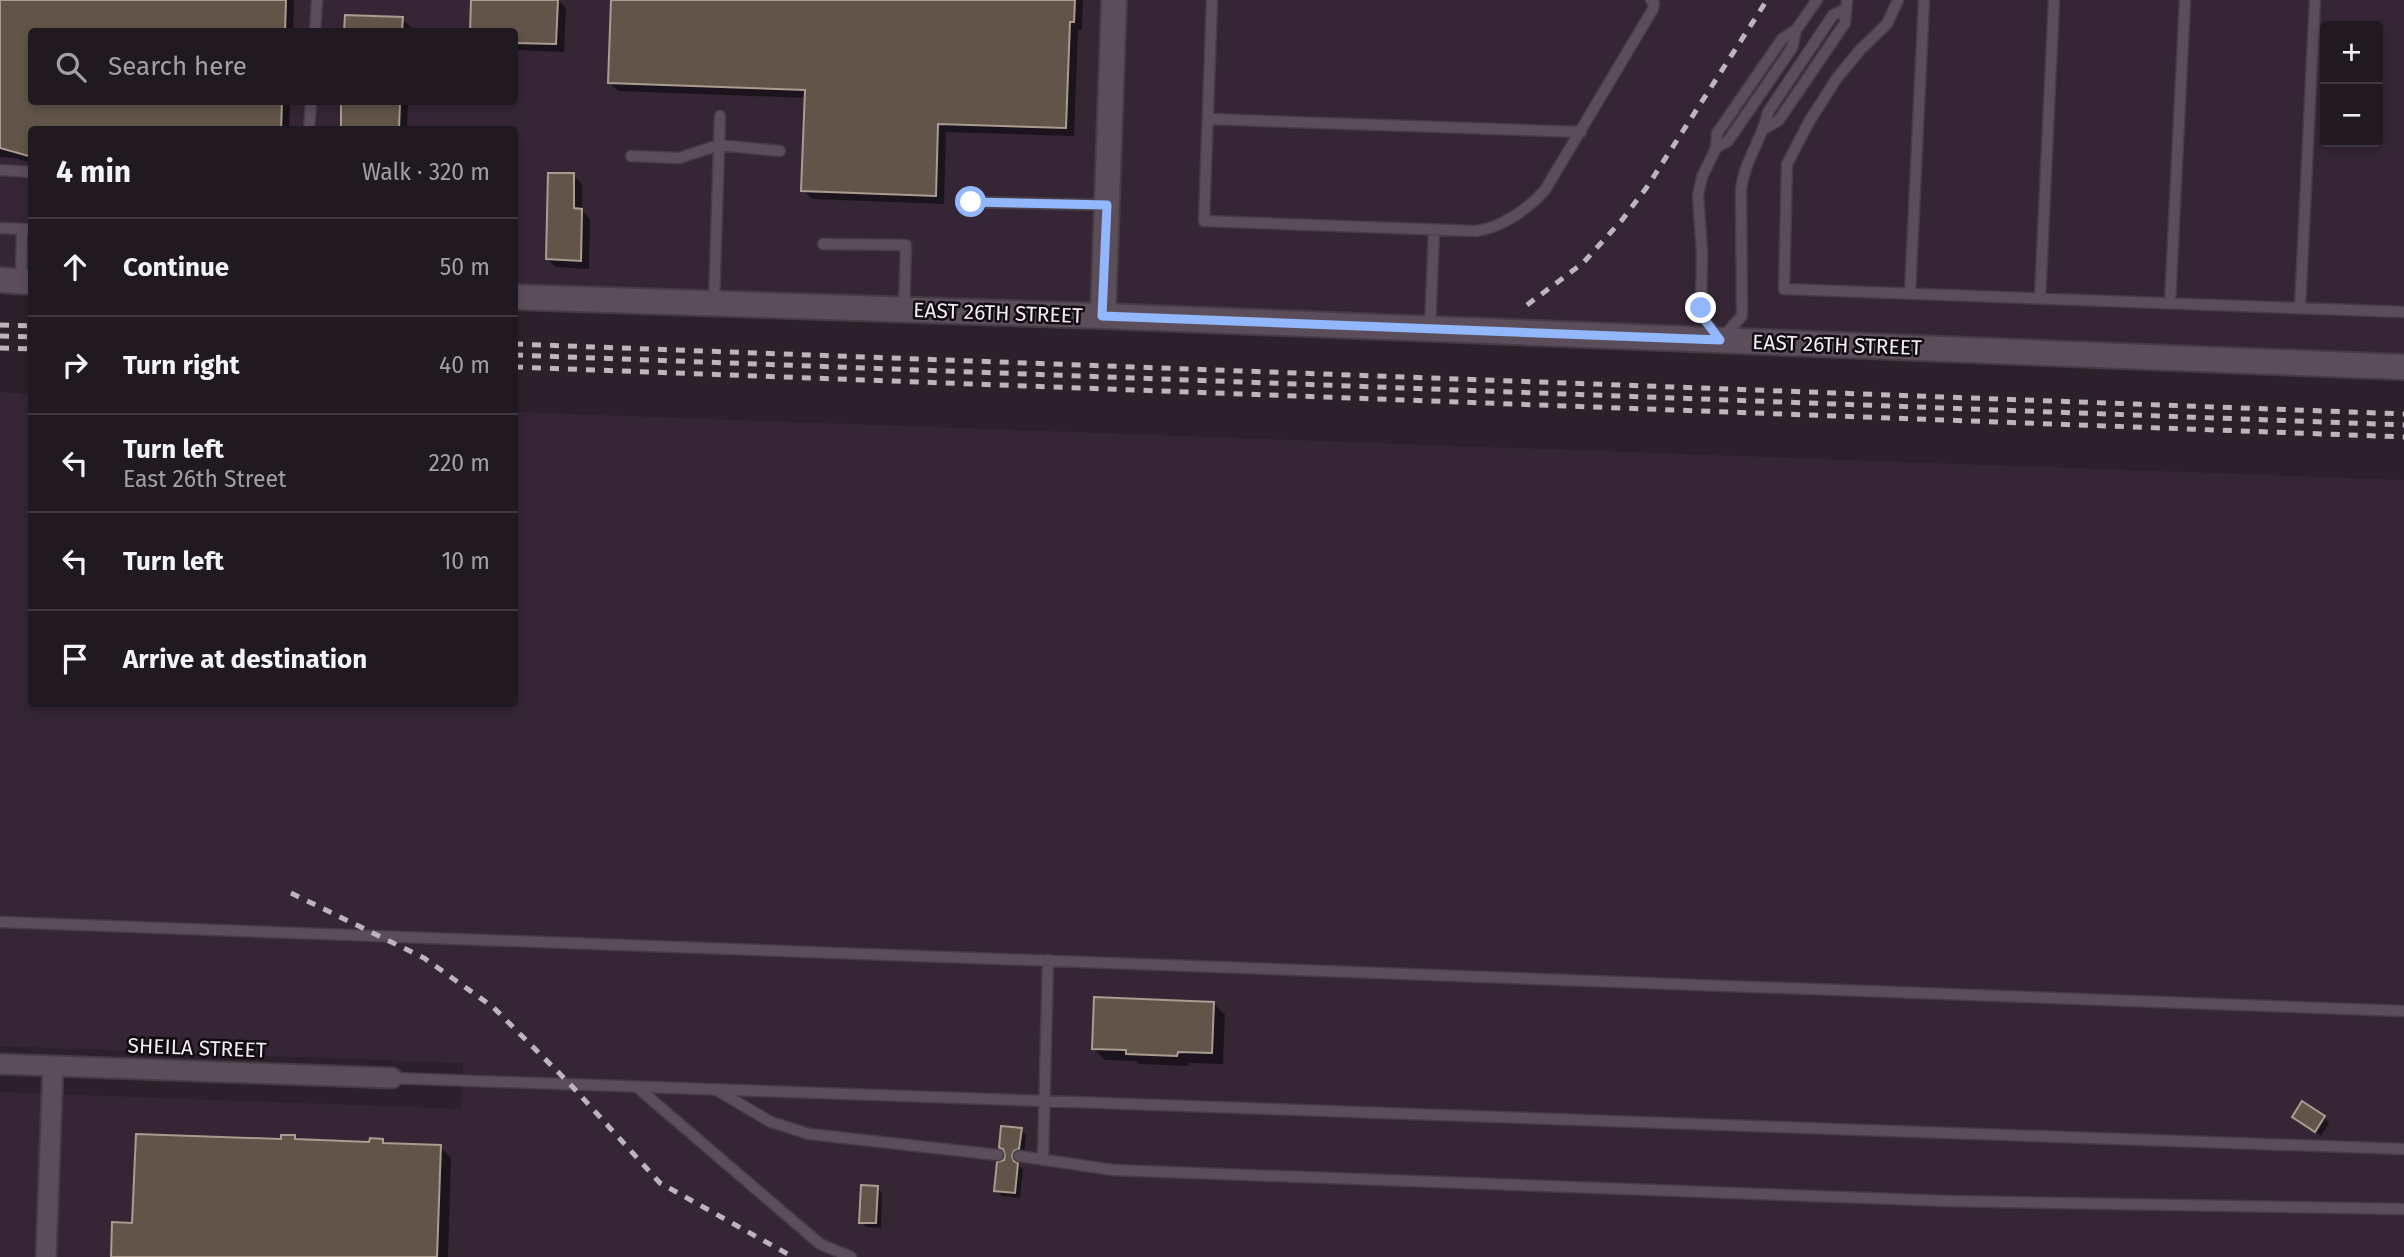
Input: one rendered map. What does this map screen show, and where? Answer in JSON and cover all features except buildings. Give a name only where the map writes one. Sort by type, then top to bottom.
[{"type":"street","points":[[1102,316],[1114,0]]},
{"type":"street","name":"EAST 26TH STREET","points":[[518,297],[1102,316],[2404,367]]},
{"type":"street","name":"SHEILA STREET","points":[[0,1064],[392,1078]]},
{"type":"street","points":[[46,1257],[53,1066]]},
{"type":"lane","points":[[315,28],[317,0]]},
{"type":"lane","points":[[1213,0],[1204,221],[1481,231],[1533,204],[1545,190],[1653,9],[1651,0]]},
{"type":"lane","points":[[1817,0],[1796,30],[1793,48],[1728,141],[1716,148],[1702,177],[1698,195],[1702,252],[1701,315],[1720,340],[1742,316],[1743,174],[1749,158],[1765,129],[1779,120],[1844,23],[1847,5]]},
{"type":"lane","points":[[1898,0],[1887,24],[1860,50],[1837,78],[1810,120],[1787,164],[1784,289],[2404,312]]},
{"type":"lane","points":[[1909,293],[1924,0]]},
{"type":"lane","points":[[2040,298],[2054,0]]},
{"type":"lane","points":[[2170,303],[2185,0]]},
{"type":"lane","points":[[2300,308],[2315,0]]},
{"type":"lane","points":[[309,126],[310,105]]},
{"type":"lane","points":[[714,304],[720,116]]},
{"type":"lane","points":[[1208,119],[1581,132]]},
{"type":"lane","points":[[631,156],[679,158],[719,145],[780,150]]},
{"type":"lane","points":[[0,170],[28,172]]},
{"type":"lane","points":[[971,202],[1107,205]]},
{"type":"lane","points":[[0,228],[27,229],[18,281]]},
{"type":"lane","points":[[1430,329],[1434,230]]},
{"type":"lane","points":[[822,244],[906,245],[904,310]]},
{"type":"lane","points":[[0,922],[2404,1011]]},
{"type":"lane","points":[[1043,1160],[1048,960]]},
{"type":"lane","points":[[392,1078],[2404,1149]]},
{"type":"lane","points":[[638,1088],[820,1244],[851,1257]]},
{"type":"lane","points":[[718,1090],[771,1122],[809,1134],[998,1154]]},
{"type":"lane","points":[[1019,1156],[1112,1170],[1680,1192],[1948,1201],[2404,1209]]},
{"type":"shaded area","points":[[0,0],[2404,0],[2404,370],[518,309],[518,126],[28,126],[28,293],[0,292]]},
{"type":"shaded area","points":[[0,392],[28,394],[28,707],[518,707],[518,412],[2404,480],[2404,1257],[0,1257],[0,1092],[461,1109],[463,1063],[0,1046]]},
{"type":"railway","points":[[1527,305],[1583,263],[1622,220],[1647,187],[1767,0]]},
{"type":"railway","points":[[0,325],[28,326]]},
{"type":"railway","points":[[0,336],[28,337]]},
{"type":"railway","points":[[518,344],[2404,414]]},
{"type":"railway","points":[[0,348],[28,349]]},
{"type":"railway","points":[[518,355],[2404,425]]},
{"type":"railway","points":[[518,367],[2404,437]]},
{"type":"railway","points":[[291,893],[424,958],[493,1007],[570,1084],[660,1183],[793,1257]]},
{"type":"route","points":[[971,202],[1107,205],[1102,316],[1720,340],[1701,315],[1701,308]]}]
